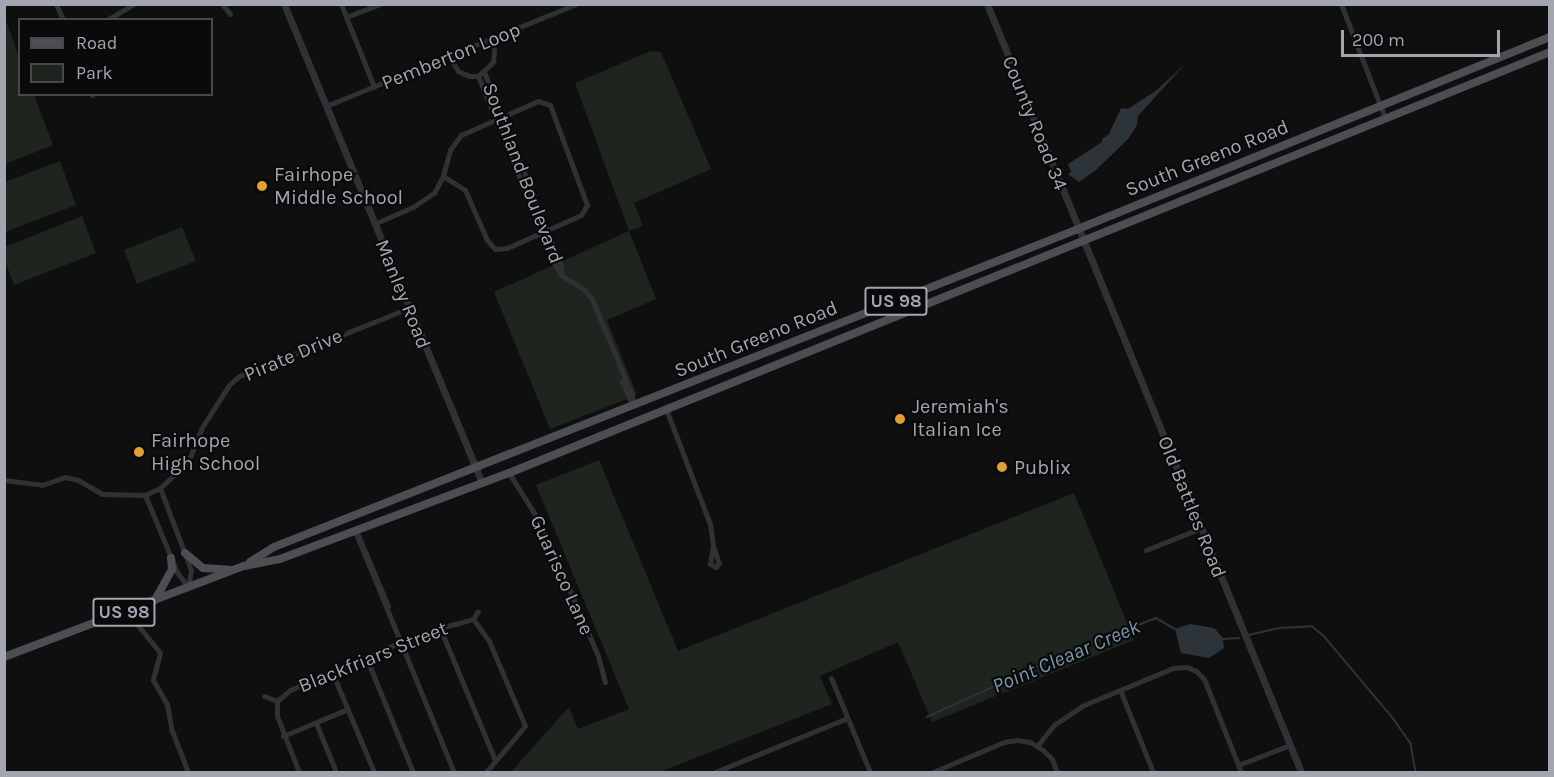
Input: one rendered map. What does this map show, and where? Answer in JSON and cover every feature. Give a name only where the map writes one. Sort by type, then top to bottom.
[{"type":"main road","name":"South Greeno Road","points":[[244,566],[274,547],[1078,229],[1550,37]]},
{"type":"main road","name":"South Greeno Road","points":[[4,657],[232,570],[280,559],[509,473],[1550,52]]},
{"type":"main road","points":[[185,553],[202,568],[232,570]]},
{"type":"main road","points":[[155,600],[172,569],[171,558]]},
{"type":"street","points":[[56,4],[62,18]]},
{"type":"street","points":[[110,18],[134,4]]},
{"type":"street","points":[[222,4],[230,14]]},
{"type":"street","name":"Manley Road","points":[[284,4],[482,483]]},
{"type":"street","points":[[341,4],[374,87]]},
{"type":"street","points":[[346,17],[380,4]]},
{"type":"street","name":"Pemberton Loop","points":[[326,106],[576,4]]},
{"type":"street","name":"County Road 34","points":[[987,4],[1083,242]]},
{"type":"street","points":[[1341,4],[1385,118]]},
{"type":"street","name":"Southland Boulevard","points":[[449,57],[458,71],[469,76],[478,75],[484,72],[495,56],[490,40]]},
{"type":"street","name":"Southland Boulevard","points":[[484,72],[498,117]]},
{"type":"street","name":"Southland Boulevard","points":[[478,75],[498,117],[544,232],[561,265],[561,275],[585,290],[592,298],[633,406]]},
{"type":"street","points":[[374,224],[424,201],[438,188],[450,150],[461,135],[538,101],[545,102],[552,111],[587,205],[581,215],[507,248],[495,249],[487,240],[465,190],[443,176]]},
{"type":"street","name":"Old Battles Road","points":[[1083,242],[1301,772]]},
{"type":"street","name":"Pirate Drive","points":[[4,480],[42,485],[65,477],[78,480],[102,494],[145,495],[160,488],[188,462],[201,429],[236,378],[409,308]]},
{"type":"street","points":[[798,340],[804,353]]},
{"type":"street","points":[[666,409],[710,524],[713,546]]},
{"type":"street","name":"Guarisco Lane","points":[[509,473],[541,524],[598,656],[605,682]]},
{"type":"street","points":[[160,488],[191,570],[188,587]]},
{"type":"street","points":[[145,495],[171,558],[188,587]]},
{"type":"street","points":[[1146,550],[1201,528]]},
{"type":"street","points":[[355,531],[362,542],[454,772]]},
{"type":"street","points":[[130,609],[136,623],[160,653],[153,680],[165,699],[172,731],[188,772]]},
{"type":"street","points":[[478,611],[473,620],[489,641],[525,726],[486,772]]},
{"type":"street","name":"Blackfriars Street","points":[[277,701],[290,690],[401,642],[440,628],[473,620]]},
{"type":"street","points":[[440,628],[495,760]]},
{"type":"street","points":[[366,657],[412,772]]},
{"type":"street","points":[[1037,746],[1054,724],[1084,705],[1177,667],[1187,667],[1196,670],[1204,679],[1241,772]]},
{"type":"street","points":[[332,672],[374,772]]},
{"type":"street","points":[[831,678],[870,772]]},
{"type":"street","points":[[1120,690],[1153,772]]},
{"type":"street","points":[[264,696],[277,701],[276,711],[283,736],[299,772]]},
{"type":"street","points":[[283,736],[348,709]]},
{"type":"street","points":[[714,772],[847,718]]},
{"type":"street","points":[[316,723],[336,772]]},
{"type":"street","points":[[933,772],[1004,742],[1017,740],[1037,746],[1052,759],[1057,772]]},
{"type":"street","points":[[1238,765],[1290,745]]},
{"type":"green space","points":[[5,18],[18,54],[18,96],[34,96],[53,145],[5,164]]},
{"type":"green space","points":[[651,51],[661,52],[711,169],[634,203],[643,226],[629,231],[575,83]]},
{"type":"green space","points":[[60,161],[76,205],[5,232],[5,182]]},
{"type":"green space","points":[[82,216],[96,253],[14,285],[5,261],[5,247]]},
{"type":"green space","points":[[182,227],[196,261],[137,284],[124,250]]},
{"type":"green space","points":[[629,231],[656,299],[607,320],[637,395],[550,429],[494,292]]},
{"type":"green space","points":[[599,460],[678,651],[1074,493],[1134,640],[932,722],[898,642],[820,676],[832,704],[660,772],[511,772],[569,707],[578,729],[629,709],[536,485]]},
{"type":"shaded area","points":[[1185,64],[1138,116],[1137,125],[1128,139],[1096,170],[1079,182],[1068,174],[1071,172],[1068,164],[1102,142],[1102,139],[1109,134],[1121,108],[1128,109],[1157,90]]},
{"type":"shaded area","points":[[1190,624],[1214,628],[1223,638],[1224,648],[1209,658],[1181,653],[1175,629]]},
{"type":"waterway","name":"Point Cleaar Creek","points":[[927,717],[1078,648],[1156,618],[1175,629]]},
{"type":"waterway","points":[[1249,635],[1279,628],[1312,626],[1324,636],[1393,718],[1411,744],[1416,772]]},
{"type":"waterway","name":"Point Cleaar Creek","points":[[1222,639],[1239,638]]},
{"type":"place","name":"Fairhope Middle School","points":[[262,186]]},
{"type":"place","name":"Jeremiah's Italian Ice","points":[[900,419]]},
{"type":"place","name":"Fairhope High School","points":[[139,452]]},
{"type":"place","name":"Publix","points":[[1002,467]]}]
